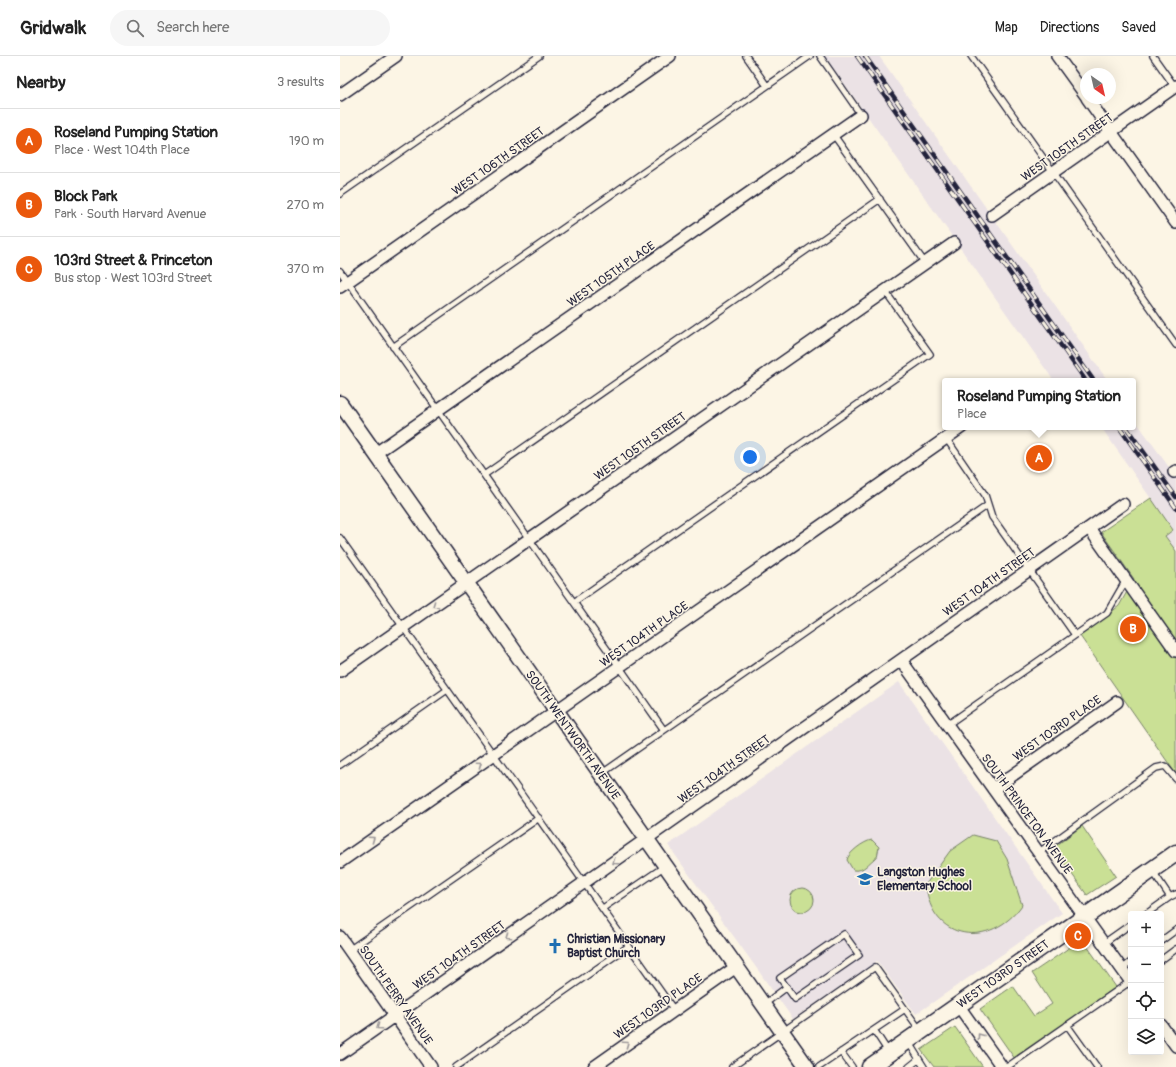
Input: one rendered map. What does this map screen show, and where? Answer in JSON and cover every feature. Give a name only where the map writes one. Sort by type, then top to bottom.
[{"type":"main road","name":"WEST 103RD STREET","points":[[870,1067],[1176,853]]},
{"type":"street","points":[[340,95],[396,56]]},
{"type":"street","name":"WEST 106TH STREET","points":[[344,285],[670,56]]},
{"type":"street","points":[[1058,56],[1080,87]]},
{"type":"street","name":"WEST 105TH STREET","points":[[992,215],[1176,88]]},
{"type":"street","points":[[1092,104],[1176,223]]},
{"type":"street","name":"WEST 105TH PLACE","points":[[376,453],[861,115]]},
{"type":"street","name":"WEST 105TH STREET","points":[[340,671],[954,243]]},
{"type":"street","name":"SOUTH WENTWORTH AVENUE","points":[[340,403],[807,1067]]},
{"type":"street","name":"WEST 104TH PLACE","points":[[340,862],[958,430]]},
{"type":"street","name":"WEST 104TH STREET","points":[[340,1054],[1123,504]]},
{"type":"street","points":[[1089,528],[1176,651]]},
{"type":"street","name":"SOUTH PRINCETON AVENUE","points":[[901,660],[1128,977]]},
{"type":"street","name":"WEST 103RD PLACE","points":[[993,789],[1117,702]]},
{"type":"street","name":"SOUTH PERRY AVENUE","points":[[340,937],[431,1067]]},
{"type":"street","name":"WEST 103RD PLACE","points":[[594,1067],[736,966]]},
{"type":"street","points":[[958,1006],[1002,1067]]},
{"type":"street","points":[[1164,1029],[1176,1045]]},
{"type":"lane","points":[[340,194],[539,56]]},
{"type":"lane","points":[[746,56],[767,86]]},
{"type":"lane","points":[[393,346],[810,56]]},
{"type":"lane","points":[[820,56],[861,115]]},
{"type":"lane","points":[[971,56],[1176,345]]},
{"type":"lane","points":[[1152,56],[1176,88]]},
{"type":"lane","points":[[834,134],[925,263]]},
{"type":"lane","points":[[484,475],[880,199]]},
{"type":"lane","points":[[340,271],[344,285],[393,346],[664,730]]},
{"type":"lane","points":[[574,602],[930,354],[885,291]]},
{"type":"lane","points":[[946,438],[985,495],[992,517],[1075,635]]},
{"type":"lane","points":[[601,774],[988,505]]},
{"type":"lane","points":[[340,538],[585,882],[674,1010]]},
{"type":"lane","points":[[947,725],[1107,613],[1126,580]]},
{"type":"lane","points":[[340,765],[448,690]]},
{"type":"lane","points":[[1038,852],[1156,768],[1165,766],[1176,779]]},
{"type":"lane","points":[[349,950],[539,818]]},
{"type":"lane","points":[[603,908],[665,866]]},
{"type":"lane","points":[[1152,870],[1170,897]]},
{"type":"lane","points":[[1150,911],[1176,894]]},
{"type":"lane","points":[[1104,943],[1128,926]]},
{"type":"lane","points":[[1164,939],[1176,930]]},
{"type":"lane","points":[[844,934],[859,955],[795,999],[787,988],[780,978],[844,934]]},
{"type":"lane","points":[[456,1067],[629,946]]},
{"type":"lane","points":[[1164,958],[1176,949]]},
{"type":"lane","points":[[1122,969],[1128,964]]},
{"type":"lane","points":[[732,1067],[875,967],[921,1031]]},
{"type":"lane","points":[[1007,1067],[1128,983]]},
{"type":"lane","points":[[763,1005],[787,988]]},
{"type":"lane","points":[[819,1067],[905,1009]]},
{"type":"lane","points":[[1067,1025],[1097,1067]]},
{"type":"lane","points":[[874,1030],[890,1053]]},
{"type":"lane","points":[[908,1041],[924,1067]]},
{"type":"lane","points":[[841,1052],[852,1067]]},
{"type":"lane","points":[[909,1067],[919,1059]]},
{"type":"shaded area","points":[[825,56],[879,56],[1106,378],[1052,378]]},
{"type":"shaded area","points":[[1136,421],[1176,477],[1176,551],[1165,536],[1173,530],[1103,430],[1136,430]]},
{"type":"shaded area","name":"Langston Hughes Elementary School","points":[[899,682],[1062,913],[916,1014],[877,961],[793,1019],[668,845]]},
{"type":"green space","points":[[1151,498],[1173,530],[1165,536],[1176,551],[1176,774],[1080,636],[1119,606],[1134,579],[1101,532]]},
{"type":"green space","points":[[1082,826],[1116,876],[1087,895],[1053,848]]},
{"type":"green space","points":[[973,835],[996,841],[1007,859],[1022,905],[1009,919],[994,928],[979,933],[964,933],[950,928],[938,918],[930,903],[926,884],[950,851]]},
{"type":"green space","points":[[872,840],[879,847],[877,857],[861,870],[853,870],[847,860],[848,857],[857,848]]},
{"type":"green space","points":[[802,888],[810,892],[814,900],[810,908],[802,912],[794,908],[790,900],[794,892]]},
{"type":"green space","points":[[1082,939],[1116,987],[1015,1059],[980,1009],[1013,986],[1034,1016],[1052,1004],[1032,973]]},
{"type":"green space","points":[[955,1027],[983,1067],[934,1067],[921,1050]]},
{"type":"railway","points":[[857,56],[1084,378]]},
{"type":"railway","points":[[865,56],[1092,378]]},
{"type":"railway","points":[[1121,430],[1176,508]]},
{"type":"railway","points":[[1128,430],[1176,497]]},
{"type":"place","name":"Roseland Pumping Station","points":[[1039,458]]},
{"type":"place","name":"Block Park","points":[[1133,629]]},
{"type":"place","name":"Langston Hughes Elementary School","points":[[865,879]]},
{"type":"place","name":"103rd Street & Princeton","points":[[1078,936]]},
{"type":"place","name":"Christian Missionary Baptist Church","points":[[555,946]]}]
